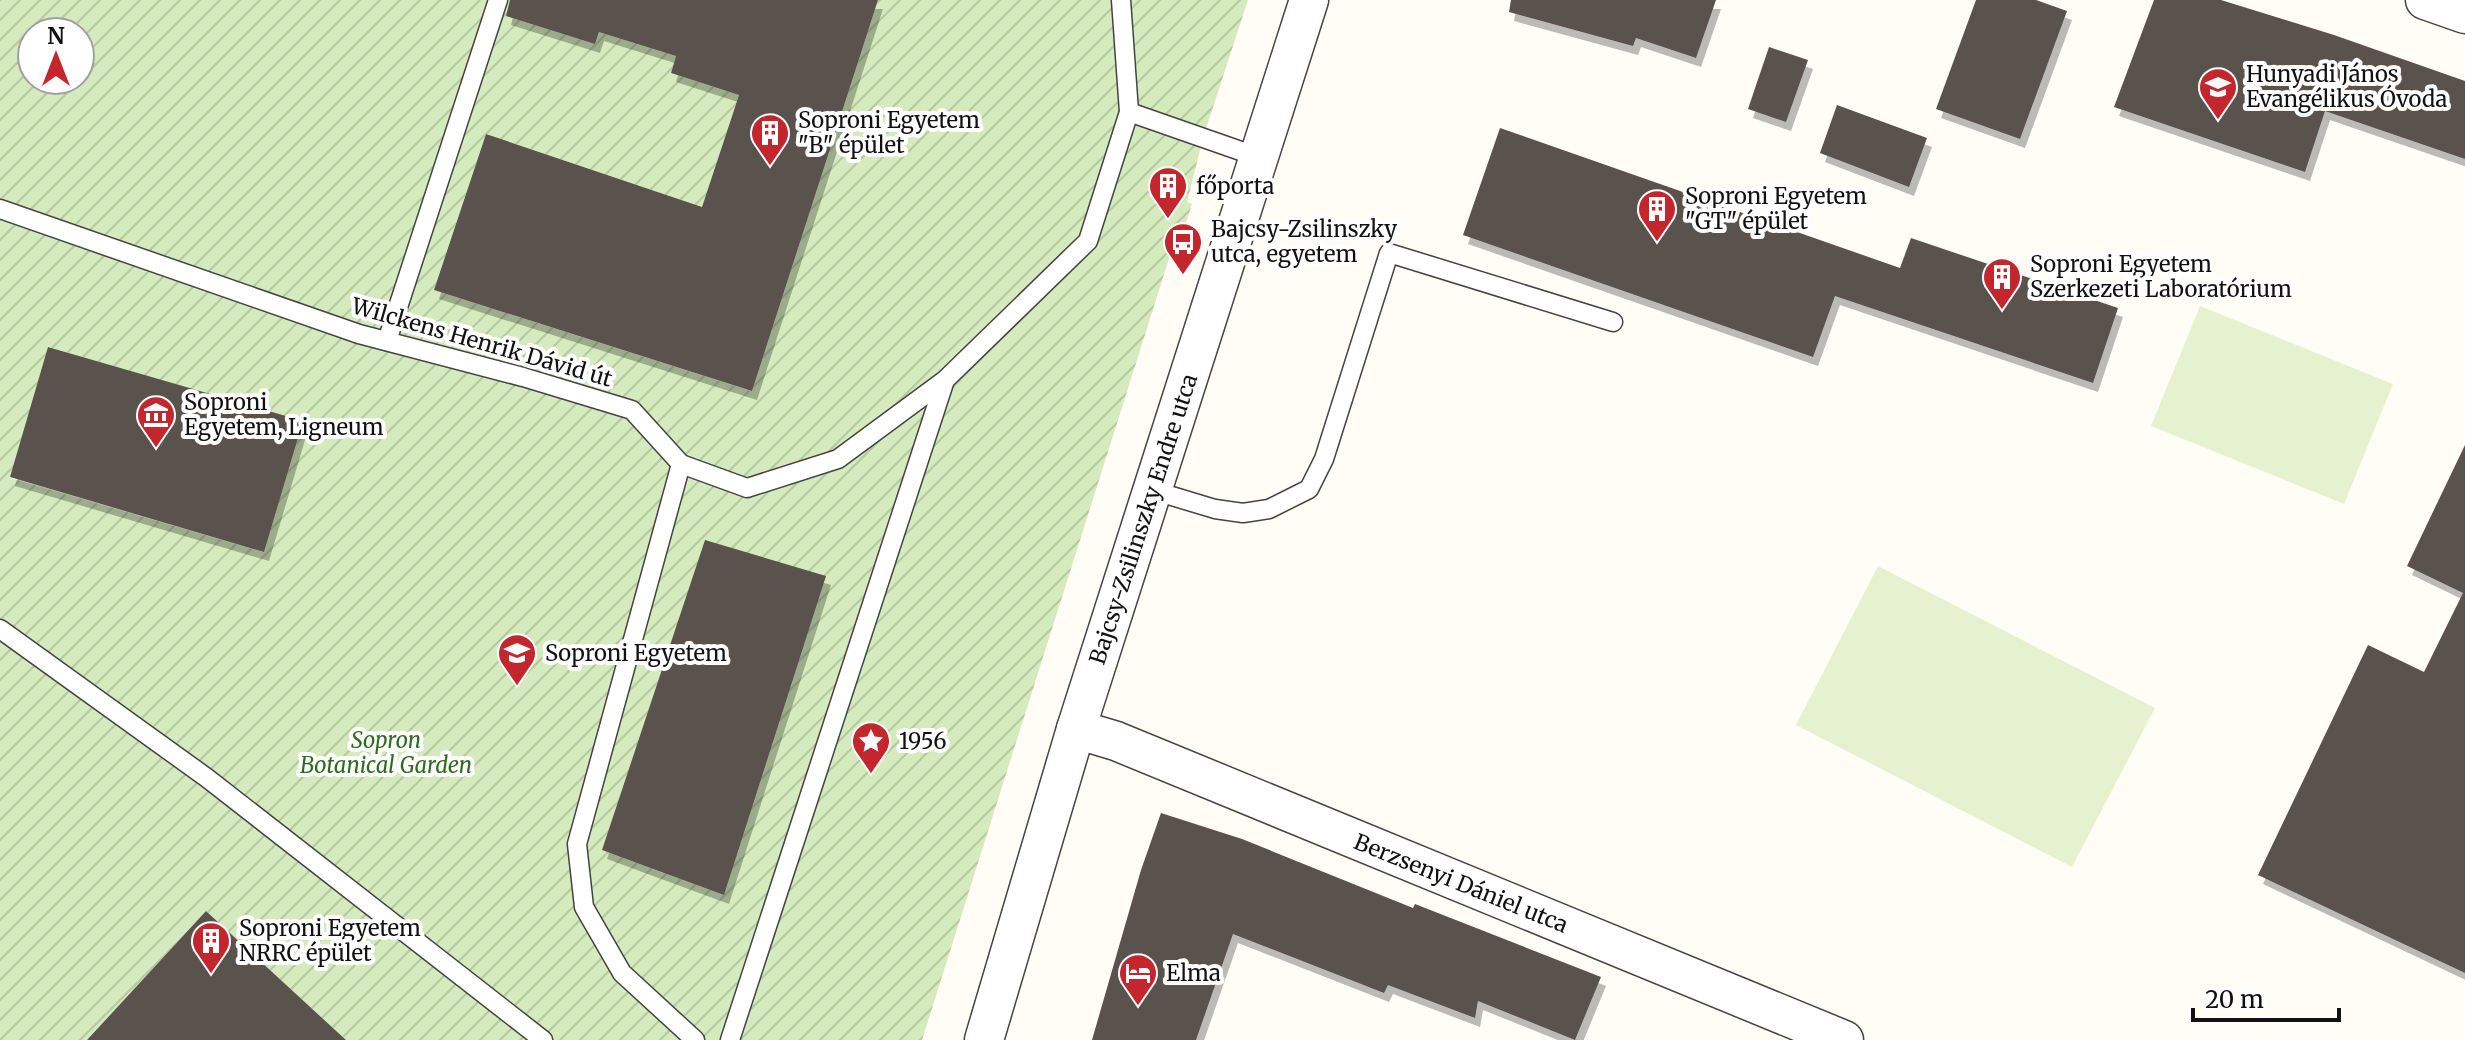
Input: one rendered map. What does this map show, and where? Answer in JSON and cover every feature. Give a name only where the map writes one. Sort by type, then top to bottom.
[{"type":"street","name":"Bajcsy-Zsilinszky Endre utca","points":[[984,1040],[1076,729],[1309,0]]},
{"type":"street","points":[[2425,0],[2465,14]]},
{"type":"street","name":"Berzsenyi Dániel utca","points":[[1076,729],[1116,741],[1844,1040]]},
{"type":"lane","points":[[387,341],[498,0]]},
{"type":"lane","name":"Wilckens Henrik Dávid út","points":[[0,209],[329,323],[632,410],[681,464],[747,488],[838,459],[945,380],[1088,241],[1129,112],[1121,0]]},
{"type":"lane","points":[[1129,112],[1258,157]]},
{"type":"lane","points":[[1152,490],[1215,509],[1243,513],[1269,509],[1309,489],[1324,459],[1389,253],[1613,322]]},
{"type":"lane","points":[[730,1040],[945,380]]},
{"type":"lane","points":[[681,464],[577,844],[584,907],[622,973],[695,1040]]},
{"type":"lane","points":[[0,629],[207,778],[543,1040]]},
{"type":"green space","name":"Sopron Botanical Garden","points":[[0,0],[518,0],[595,44],[599,32],[692,0],[671,73],[739,95],[682,268],[681,200],[486,134],[434,290],[751,391],[878,0],[1248,0],[1203,138],[1187,202],[1192,204],[1178,247],[1173,246],[922,1040],[346,1040],[206,911],[87,1040],[0,1040]],"holes":[[[49,347],[302,422],[263,552],[10,478]]]},
{"type":"green space","points":[[2200,306],[2393,384],[2344,504],[2151,426]]},
{"type":"green space","points":[[1878,566],[2155,708],[2072,867],[1796,725]]},
{"type":"building","name":"Soproni Egyetem \"B\" épület","points":[[510,0],[878,0],[752,391],[434,290],[486,134],[702,207],[739,95],[671,73],[676,56],[599,32],[595,44],[506,16]]},
{"type":"building","points":[[1511,0],[1716,0],[1696,58],[1636,38],[1633,46],[1509,12]]},
{"type":"building","points":[[1976,0],[2036,0],[2067,11],[2020,139],[1936,109]]},
{"type":"building","points":[[2154,0],[2221,0],[2465,81],[2465,159],[2325,111],[2305,172],[2114,107]]},
{"type":"building","points":[[1769,47],[1808,60],[1786,122],[1748,109]]},
{"type":"building","points":[[1837,105],[1927,138],[1909,187],[1820,153]]},
{"type":"building","name":"Soproni Egyetem \"GT\" épület","points":[[1500,128],[1900,268],[1911,238],[2118,308],[2093,383],[1835,296],[1813,357],[1463,235]]},
{"type":"building","name":"Soproni Egyetem, Ligneum","points":[[48,347],[303,421],[264,552],[10,477]]},
{"type":"building","points":[[2465,445],[2465,973],[2258,875],[2368,645],[2424,672],[2463,593],[2407,566]]},
{"type":"building","points":[[705,540],[826,576],[724,895],[602,850]]},
{"type":"building","points":[[1161,813],[1242,839],[1413,908],[1415,904],[1601,977],[1575,1040],[1478,1001],[1475,1018],[1388,985],[1384,993],[1233,934],[1196,1040],[1092,1040],[1141,870]]},
{"type":"building","name":"Soproni Egyetem NRRC épület","points":[[206,911],[346,1040],[87,1040]]},
{"type":"place","name":"Hunyadi János Evangélikus Óvoda","points":[[2218,121]]},
{"type":"place","name":"Soproni Egyetem \"B\" épület","points":[[770,167]]},
{"type":"place","name":"főporta","points":[[1168,220]]},
{"type":"place","name":"Soproni Egyetem \"GT\" épület","points":[[1657,243]]},
{"type":"place","name":"Bajcsy-Zsilinszky utca, egyetem","points":[[1183,276]]},
{"type":"place","name":"Soproni Egyetem Szerkezeti Laboratórium","points":[[2002,311]]},
{"type":"place","name":"Soproni Egyetem, Ligneum","points":[[156,449]]},
{"type":"place","name":"Soproni Egyetem","points":[[517,687]]},
{"type":"place","name":"1956","points":[[871,775]]},
{"type":"place","name":"Soproni Egyetem NRRC épület","points":[[211,975]]},
{"type":"place","name":"Elma","points":[[1138,1007]]}]
